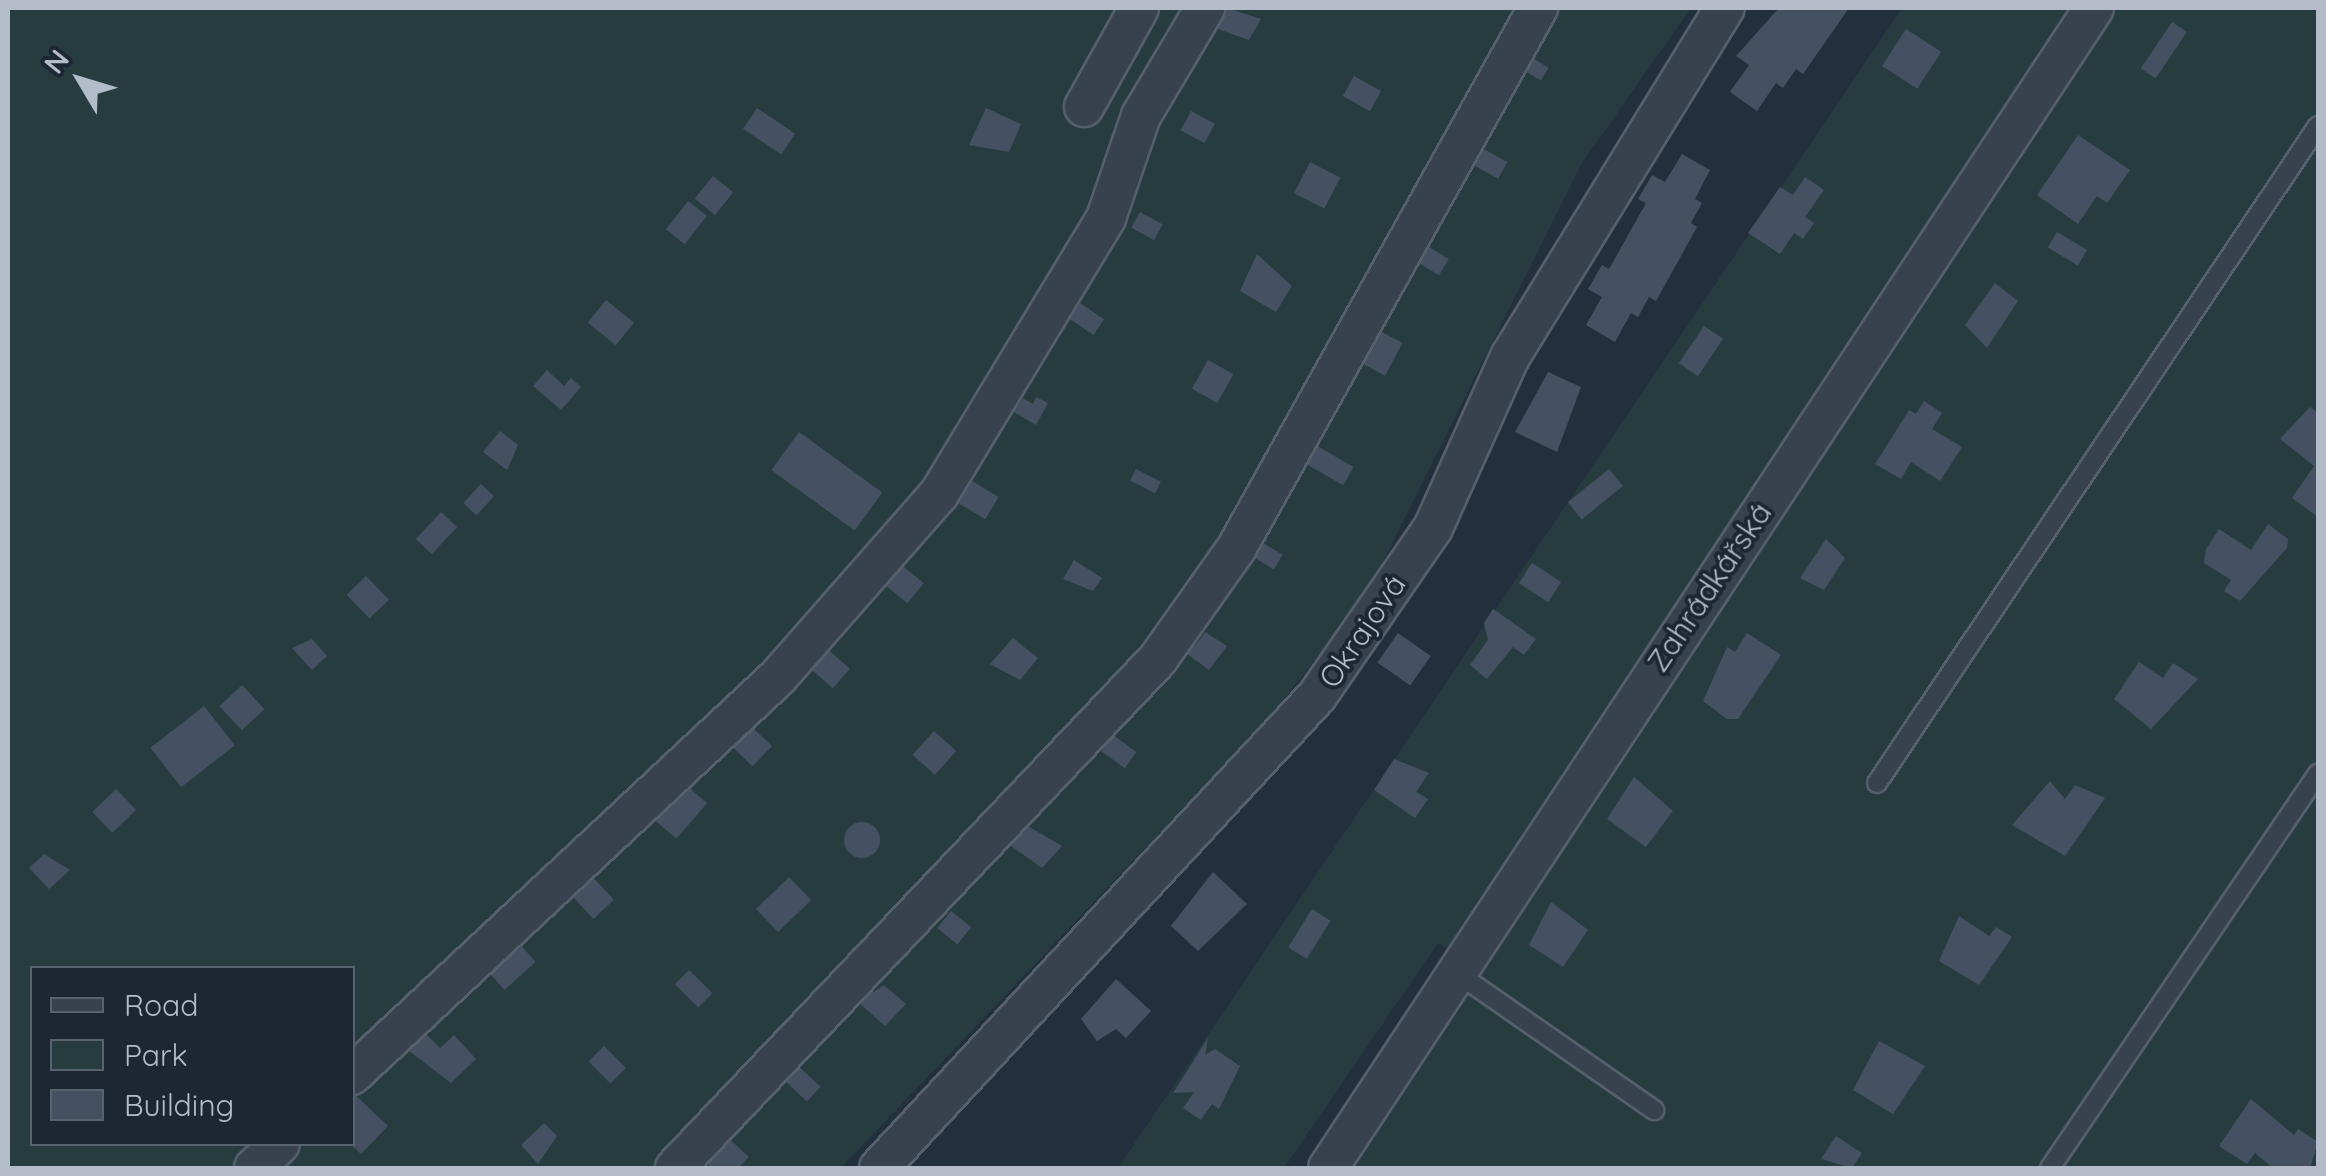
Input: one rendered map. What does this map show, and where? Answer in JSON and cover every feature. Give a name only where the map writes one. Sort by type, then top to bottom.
[{"type":"street","points":[[1084,108],[1139,8]]},
{"type":"street","points":[[355,1072],[778,676],[938,494],[1106,218],[1141,116],[1205,8]]},
{"type":"street","points":[[675,1168],[1158,659],[1236,549],[1538,8]]},
{"type":"street","name":"Okrajová","points":[[879,1168],[1318,696],[1433,528],[1510,357],[1725,8]]},
{"type":"street","name":"Zahrádkářská","points":[[1328,1168],[2094,8]]},
{"type":"street","points":[[254,1168],[278,1146]]},
{"type":"lane","points":[[1877,783],[2318,126]]},
{"type":"lane","points":[[2050,1168],[2318,774]]},
{"type":"lane","points":[[1454,972],[1654,1110]]},
{"type":"green space","points":[[8,8],[1691,8],[1582,163],[1369,590],[1272,715],[841,1168],[8,1168]]},
{"type":"green space","points":[[1902,8],[2318,8],[2318,1168],[1348,1168],[1479,970],[1438,943],[1284,1168],[1118,1168]]},
{"type":"building","points":[[1227,8],[1261,19],[1249,40],[1215,28]]},
{"type":"building","points":[[1779,8],[1849,8],[1803,74],[1796,69],[1783,88],[1776,83],[1757,111],[1730,92],[1749,65],[1736,56]]},
{"type":"building","points":[[2172,22],[2187,32],[2156,78],[2141,68]]},
{"type":"building","points":[[1906,29],[1941,52],[1917,89],[1882,66]]},
{"type":"building","points":[[1534,59],[1549,68],[1541,81],[1526,72]]},
{"type":"building","points":[[1354,76],[1381,91],[1370,111],[1343,96]]},
{"type":"building","points":[[757,108],[795,134],[781,154],[743,129]]},
{"type":"building","points":[[986,108],[1021,124],[1009,152],[969,145]]},
{"type":"building","points":[[1191,111],[1215,124],[1205,143],[1181,130]]},
{"type":"building","points":[[2078,135],[2130,170],[2107,203],[2097,196],[2078,224],[2037,195]]},
{"type":"building","points":[[1482,148],[1507,162],[1498,179],[1473,165]]},
{"type":"building","points":[[1682,154],[1710,170],[1695,199],[1702,203],[1691,223],[1697,227],[1656,301],[1649,297],[1638,317],[1631,313],[1615,342],[1586,325],[1602,297],[1588,289],[1602,265],[1609,269],[1646,203],[1638,199],[1652,175],[1665,182]]},
{"type":"building","points":[[1310,162],[1340,177],[1324,209],[1294,193]]},
{"type":"building","points":[[713,176],[733,192],[715,215],[695,199]]},
{"type":"building","points":[[1805,177],[1824,190],[1805,217],[1814,223],[1803,239],[1794,233],[1780,254],[1748,233],[1780,187],[1793,195]]},
{"type":"building","points":[[688,201],[707,216],[685,244],[666,229]]},
{"type":"building","points":[[1140,212],[1163,225],[1154,240],[1131,228]]},
{"type":"building","points":[[2057,232],[2087,250],[2078,265],[2048,247]]},
{"type":"building","points":[[1424,244],[1449,259],[1439,275],[1414,260]]},
{"type":"building","points":[[1257,254],[1292,286],[1276,312],[1240,291]]},
{"type":"building","points":[[1995,283],[2018,301],[1987,348],[1965,325]]},
{"type":"building","points":[[606,300],[634,323],[616,345],[588,323]]},
{"type":"building","points":[[1080,303],[1104,319],[1093,335],[1069,319]]},
{"type":"building","points":[[1704,326],[1723,339],[1698,376],[1679,363]]},
{"type":"building","points":[[1376,329],[1402,343],[1385,376],[1359,362]]},
{"type":"building","points":[[1208,360],[1233,374],[1217,403],[1192,389]]},
{"type":"building","points":[[547,370],[564,386],[571,378],[581,387],[561,410],[533,386]]},
{"type":"building","points":[[1548,372],[1581,387],[1557,452],[1515,432]]},
{"type":"building","points":[[1036,397],[1048,403],[1036,425],[1014,412],[1023,398],[1033,404]]},
{"type":"building","points":[[1924,401],[1942,413],[1932,429],[1962,447],[1940,481],[1911,462],[1901,479],[1875,464],[1909,410],[1916,414]]},
{"type":"building","points":[[2310,407],[2318,413],[2318,517],[2292,498],[2314,466],[2280,439]]},
{"type":"building","points":[[500,431],[518,445],[507,470],[483,452]]},
{"type":"building","points":[[799,432],[882,493],[855,531],[771,470]]},
{"type":"building","points":[[1312,443],[1354,467],[1343,485],[1302,461]]},
{"type":"building","points":[[1136,469],[1161,482],[1155,493],[1130,481]]},
{"type":"building","points":[[1609,469],[1623,486],[1582,519],[1568,502]]},
{"type":"building","points":[[972,481],[999,497],[985,519],[959,503]]},
{"type":"building","points":[[481,484],[494,496],[476,515],[463,503]]},
{"type":"building","points":[[441,512],[457,527],[432,554],[416,539]]},
{"type":"building","points":[[2268,524],[2288,539],[2287,548],[2240,601],[2224,591],[2231,580],[2204,563],[2206,549],[2219,529],[2251,550]]},
{"type":"building","points":[[1826,539],[1845,558],[1824,590],[1800,578]]},
{"type":"building","points":[[1263,543],[1283,555],[1274,569],[1254,558]]},
{"type":"building","points":[[1074,560],[1102,578],[1093,591],[1063,579]]},
{"type":"building","points":[[899,563],[924,583],[908,603],[883,583]]},
{"type":"building","points":[[1532,563],[1561,582],[1548,602],[1519,583]]},
{"type":"building","points":[[366,576],[389,600],[370,618],[347,595]]},
{"type":"building","points":[[1493,609],[1536,639],[1524,655],[1513,647],[1487,679],[1470,665],[1488,640],[1484,623]]},
{"type":"building","points":[[1205,632],[1227,646],[1209,670],[1179,648],[1185,639],[1195,646]]},
{"type":"building","points":[[1398,633],[1431,656],[1410,685],[1377,662]]},
{"type":"building","points":[[1747,633],[1781,655],[1738,719],[1727,719],[1703,701],[1727,647],[1735,652]]},
{"type":"building","points":[[1013,638],[1038,658],[1020,680],[990,664]]},
{"type":"building","points":[[312,639],[327,656],[312,670],[292,648]]},
{"type":"building","points":[[825,647],[850,669],[833,688],[808,667]]},
{"type":"building","points":[[2139,662],[2163,678],[2173,663],[2198,679],[2151,729],[2114,699]]},
{"type":"building","points":[[242,685],[265,709],[242,730],[219,706]]},
{"type":"building","points":[[204,706],[235,745],[181,787],[150,748]]},
{"type":"building","points":[[749,724],[772,746],[753,766],[730,744]]},
{"type":"building","points":[[934,731],[956,751],[935,775],[913,755]]},
{"type":"building","points":[[1113,735],[1136,752],[1125,768],[1101,751]]},
{"type":"building","points":[[1394,759],[1429,773],[1416,792],[1428,799],[1415,818],[1374,790]]},
{"type":"building","points":[[1634,777],[1673,811],[1646,847],[1607,819]]},
{"type":"building","points":[[2050,781],[2065,799],[2075,785],[2105,798],[2065,856],[2012,825]]},
{"type":"building","points":[[686,785],[707,803],[676,839],[655,820]]},
{"type":"building","points":[[116,789],[136,810],[112,833],[92,812]]},
{"type":"building","points":[[862,822],[875,827],[880,840],[875,853],[862,858],[849,853],[844,840],[849,827]]},
{"type":"building","points":[[1024,824],[1062,846],[1042,868],[1007,843]]},
{"type":"building","points":[[44,854],[70,870],[49,889],[29,868]]},
{"type":"building","points":[[588,872],[614,900],[593,919],[568,891]]},
{"type":"building","points":[[1213,872],[1247,904],[1198,951],[1171,926]]},
{"type":"building","points":[[789,877],[811,900],[778,932],[756,909]]},
{"type":"building","points":[[1551,902],[1588,930],[1563,967],[1529,945]]},
{"type":"building","points":[[1312,909],[1331,921],[1307,959],[1288,947]]},
{"type":"building","points":[[951,911],[971,927],[957,944],[937,928]]},
{"type":"building","points":[[1959,916],[1989,936],[1996,927],[2012,937],[1979,985],[1939,961]]},
{"type":"building","points":[[517,941],[536,962],[505,990],[486,969]]},
{"type":"building","points":[[689,970],[712,993],[698,1007],[675,984]]},
{"type":"building","points":[[1116,979],[1151,1011],[1126,1038],[1116,1029],[1097,1041],[1081,1019]]},
{"type":"building","points":[[884,985],[906,1004],[885,1026],[858,1002]]},
{"type":"building","points":[[419,1027],[440,1048],[454,1035],[476,1059],[451,1083],[409,1051],[406,1040]]},
{"type":"building","points":[[1208,1038],[1205,1055],[1215,1049],[1240,1066],[1219,1109],[1212,1104],[1201,1120],[1183,1108],[1194,1092],[1173,1093]]},
{"type":"building","points":[[1879,1041],[1925,1066],[1893,1114],[1853,1090]]},
{"type":"building","points":[[604,1046],[626,1068],[610,1083],[588,1062]]},
{"type":"building","points":[[795,1063],[821,1087],[807,1101],[781,1078]]},
{"type":"building","points":[[355,1095],[388,1126],[361,1154],[352,1146]]},
{"type":"building","points":[[2251,1099],[2294,1135],[2298,1129],[2318,1142],[2310,1168],[2273,1168],[2255,1153],[2247,1164],[2219,1146]]},
{"type":"building","points":[[544,1123],[557,1136],[538,1164],[521,1145]]},
{"type":"building","points":[[725,1135],[749,1157],[738,1168],[712,1168],[702,1159]]},
{"type":"building","points":[[1836,1136],[1862,1153],[1852,1168],[1821,1159]]}]
